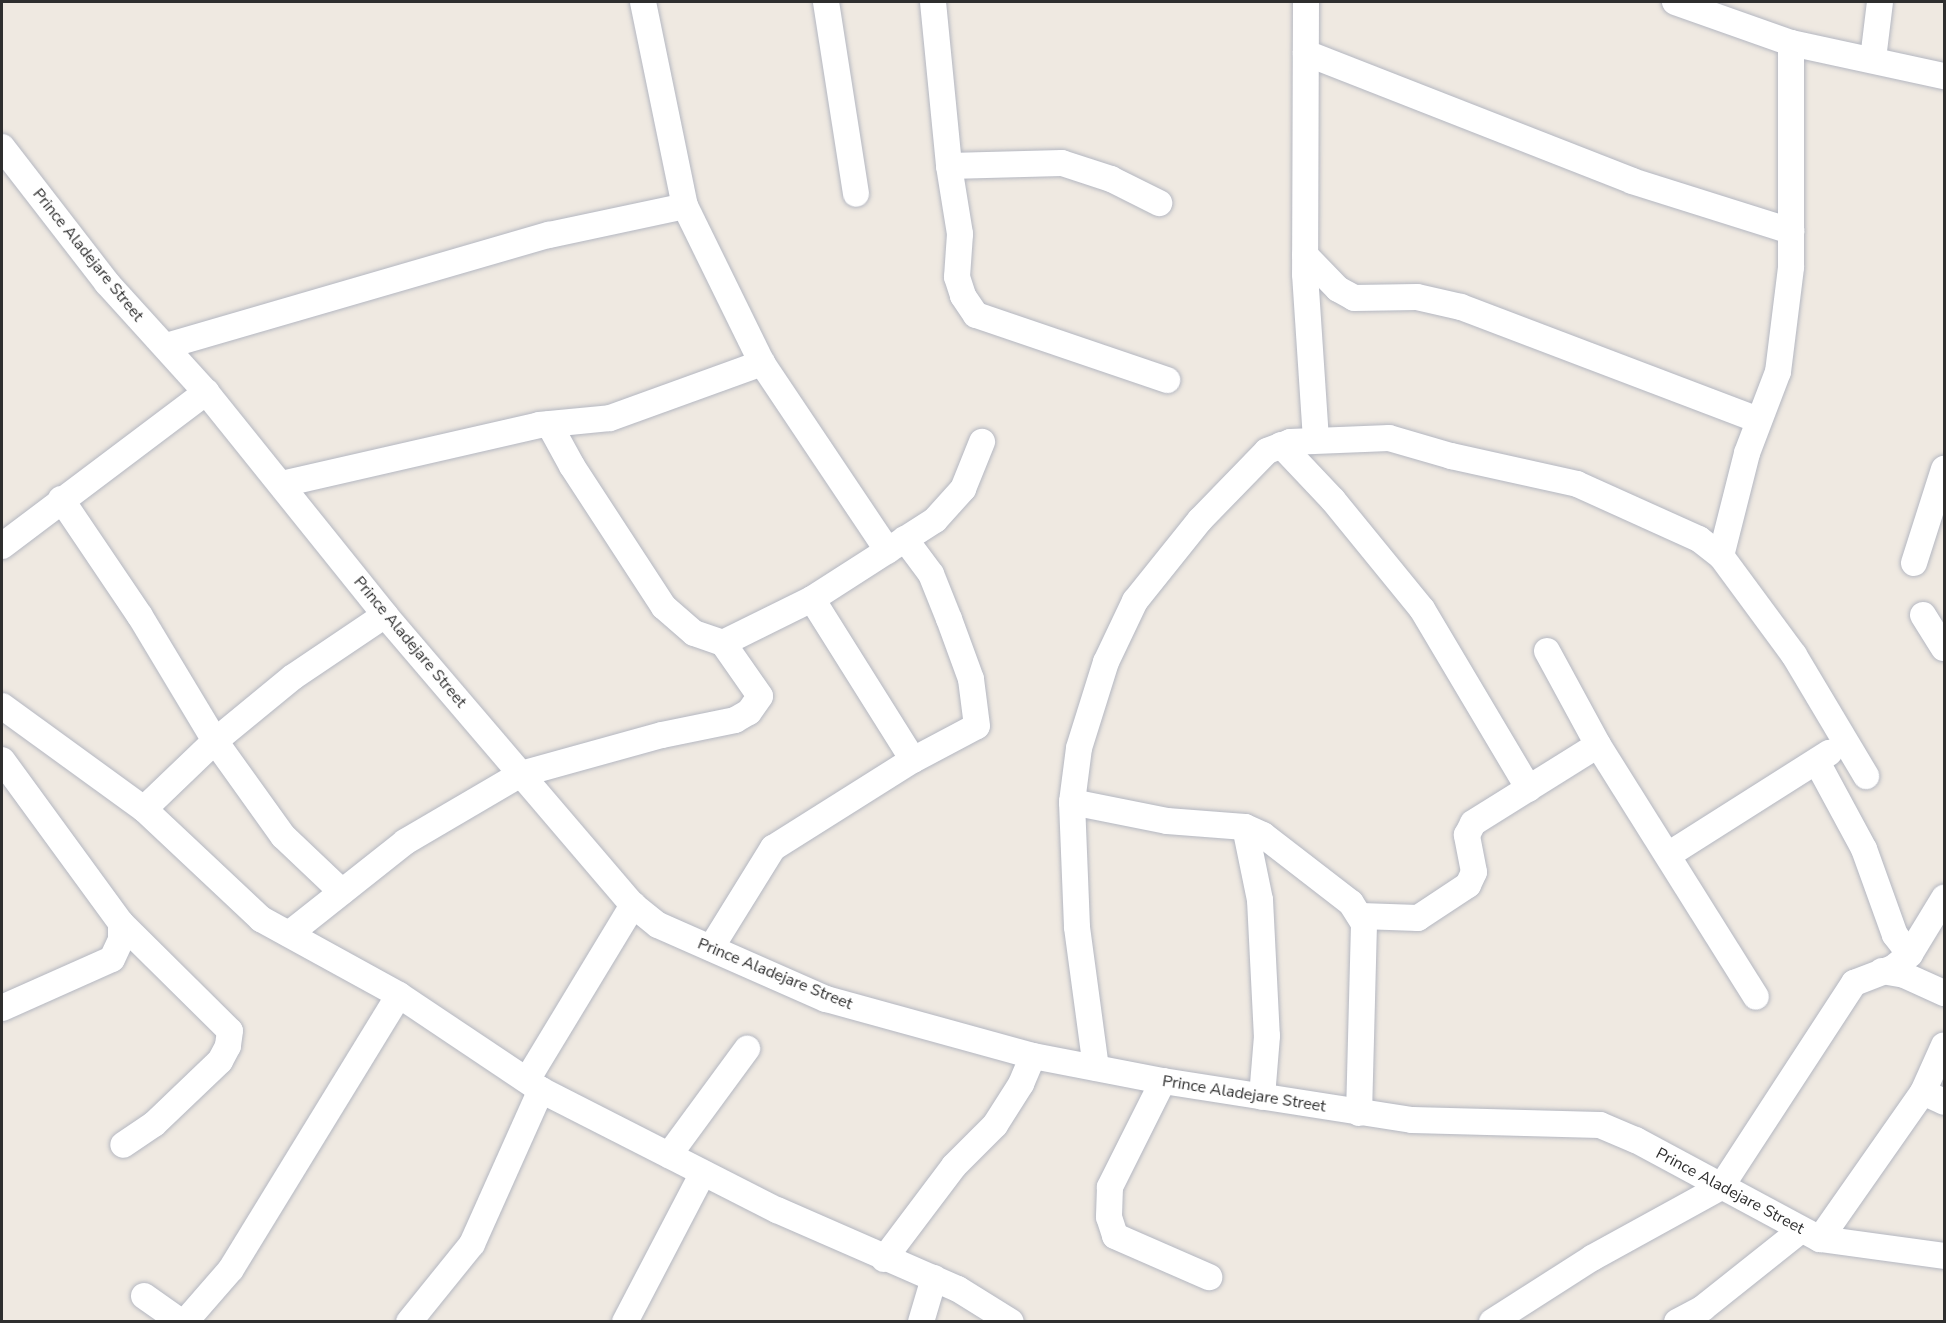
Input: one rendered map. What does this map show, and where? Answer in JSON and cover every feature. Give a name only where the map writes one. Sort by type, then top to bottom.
[{"type":"street","points":[[643,2],[685,207],[762,363],[897,545],[931,574],[971,680],[979,718],[971,733],[913,760],[773,848],[711,948]]},
{"type":"street","points":[[826,2],[856,194]]},
{"type":"street","points":[[933,2],[949,166],[960,234],[957,277],[976,315],[1167,380]]},
{"type":"street","points":[[1306,2],[1305,255],[1316,438]]},
{"type":"street","points":[[1873,60],[1880,2]]},
{"type":"street","points":[[1686,3],[1791,43],[1944,76]]},
{"type":"street","points":[[1721,556],[1758,420],[1778,372],[1791,267],[1791,43]]},
{"type":"street","points":[[1306,53],[1632,181],[1791,231]]},
{"type":"street","name":"Prince Aladejare Street","points":[[2,147],[107,283],[206,392],[385,615],[633,905],[658,925],[826,999],[1033,1056],[1163,1082],[1412,1120],[1600,1125],[1811,1235],[1944,1256]]},
{"type":"street","points":[[949,166],[1062,162],[1111,179],[1159,203]]},
{"type":"street","points":[[166,346],[549,235],[685,207]]},
{"type":"street","points":[[1305,255],[1338,289],[1354,298],[1417,297],[1461,307],[1758,420]]},
{"type":"street","points":[[282,484],[549,424],[610,418],[762,363]]},
{"type":"street","points":[[2,546],[206,392]]},
{"type":"street","points":[[290,933],[405,842],[521,774],[662,735],[735,720],[749,712],[760,696],[723,643],[694,633],[664,607],[572,466],[549,424]]},
{"type":"street","points":[[1096,1068],[1077,927],[1072,802],[1078,748],[1106,662],[1135,601],[1200,520],[1267,451],[1281,445],[1316,438],[1389,438],[1451,456],[1577,484],[1699,539],[1721,556],[1794,655],[1866,776]]},
{"type":"street","points":[[723,643],[812,599],[935,520],[963,489],[982,441]]},
{"type":"street","points":[[1281,445],[1333,500],[1422,609],[1529,789]]},
{"type":"street","points":[[1914,563],[1944,469]]},
{"type":"street","points":[[62,499],[140,616],[216,741],[283,836],[342,892]]},
{"type":"street","points":[[812,599],[913,760]]},
{"type":"street","points":[[144,809],[216,741],[293,677],[385,615]]},
{"type":"street","points":[[1923,615],[1944,648]]},
{"type":"street","points":[[1548,651],[1599,745],[1756,997]]},
{"type":"street","points":[[2,706],[144,809],[250,911],[399,995],[534,1085],[703,1173],[884,1259],[934,1278],[1011,1322]]},
{"type":"street","points":[[1668,855],[1845,743]]},
{"type":"street","points":[[1361,916],[1418,918],[1468,885],[1474,872],[1467,836],[1470,828],[1599,745]]},
{"type":"street","points":[[2,760],[121,923],[230,1031],[228,1046],[220,1061],[154,1124],[123,1145]]},
{"type":"street","points":[[1816,762],[1864,849],[1895,935],[1912,952],[1938,990]]},
{"type":"street","points":[[1072,802],[1167,821],[1245,827],[1263,835],[1351,903],[1361,916],[1365,958],[1359,1113]]},
{"type":"street","points":[[1245,827],[1260,900],[1267,1036],[1262,1097]]},
{"type":"street","points":[[1492,1322],[1592,1258],[1721,1187],[1854,983],[1882,971],[1912,952],[1944,898]]},
{"type":"street","points":[[409,1322],[472,1244],[534,1085],[633,905]]},
{"type":"street","points":[[2,1008],[112,959],[121,940],[121,923]]},
{"type":"street","points":[[1882,971],[1938,990]]},
{"type":"street","points":[[144,1296],[183,1322],[231,1269],[399,995]]},
{"type":"street","points":[[1677,1322],[1703,1308],[1811,1235],[1934,1097],[1944,1045]]},
{"type":"street","points":[[669,1155],[747,1049]]},
{"type":"street","points":[[884,1259],[954,1166],[995,1125],[1021,1084],[1033,1056]]},
{"type":"street","points":[[1163,1082],[1110,1187],[1109,1217],[1115,1236],[1209,1277]]},
{"type":"street","points":[[625,1322],[703,1173]]},
{"type":"street","points":[[921,1322],[934,1278]]}]
